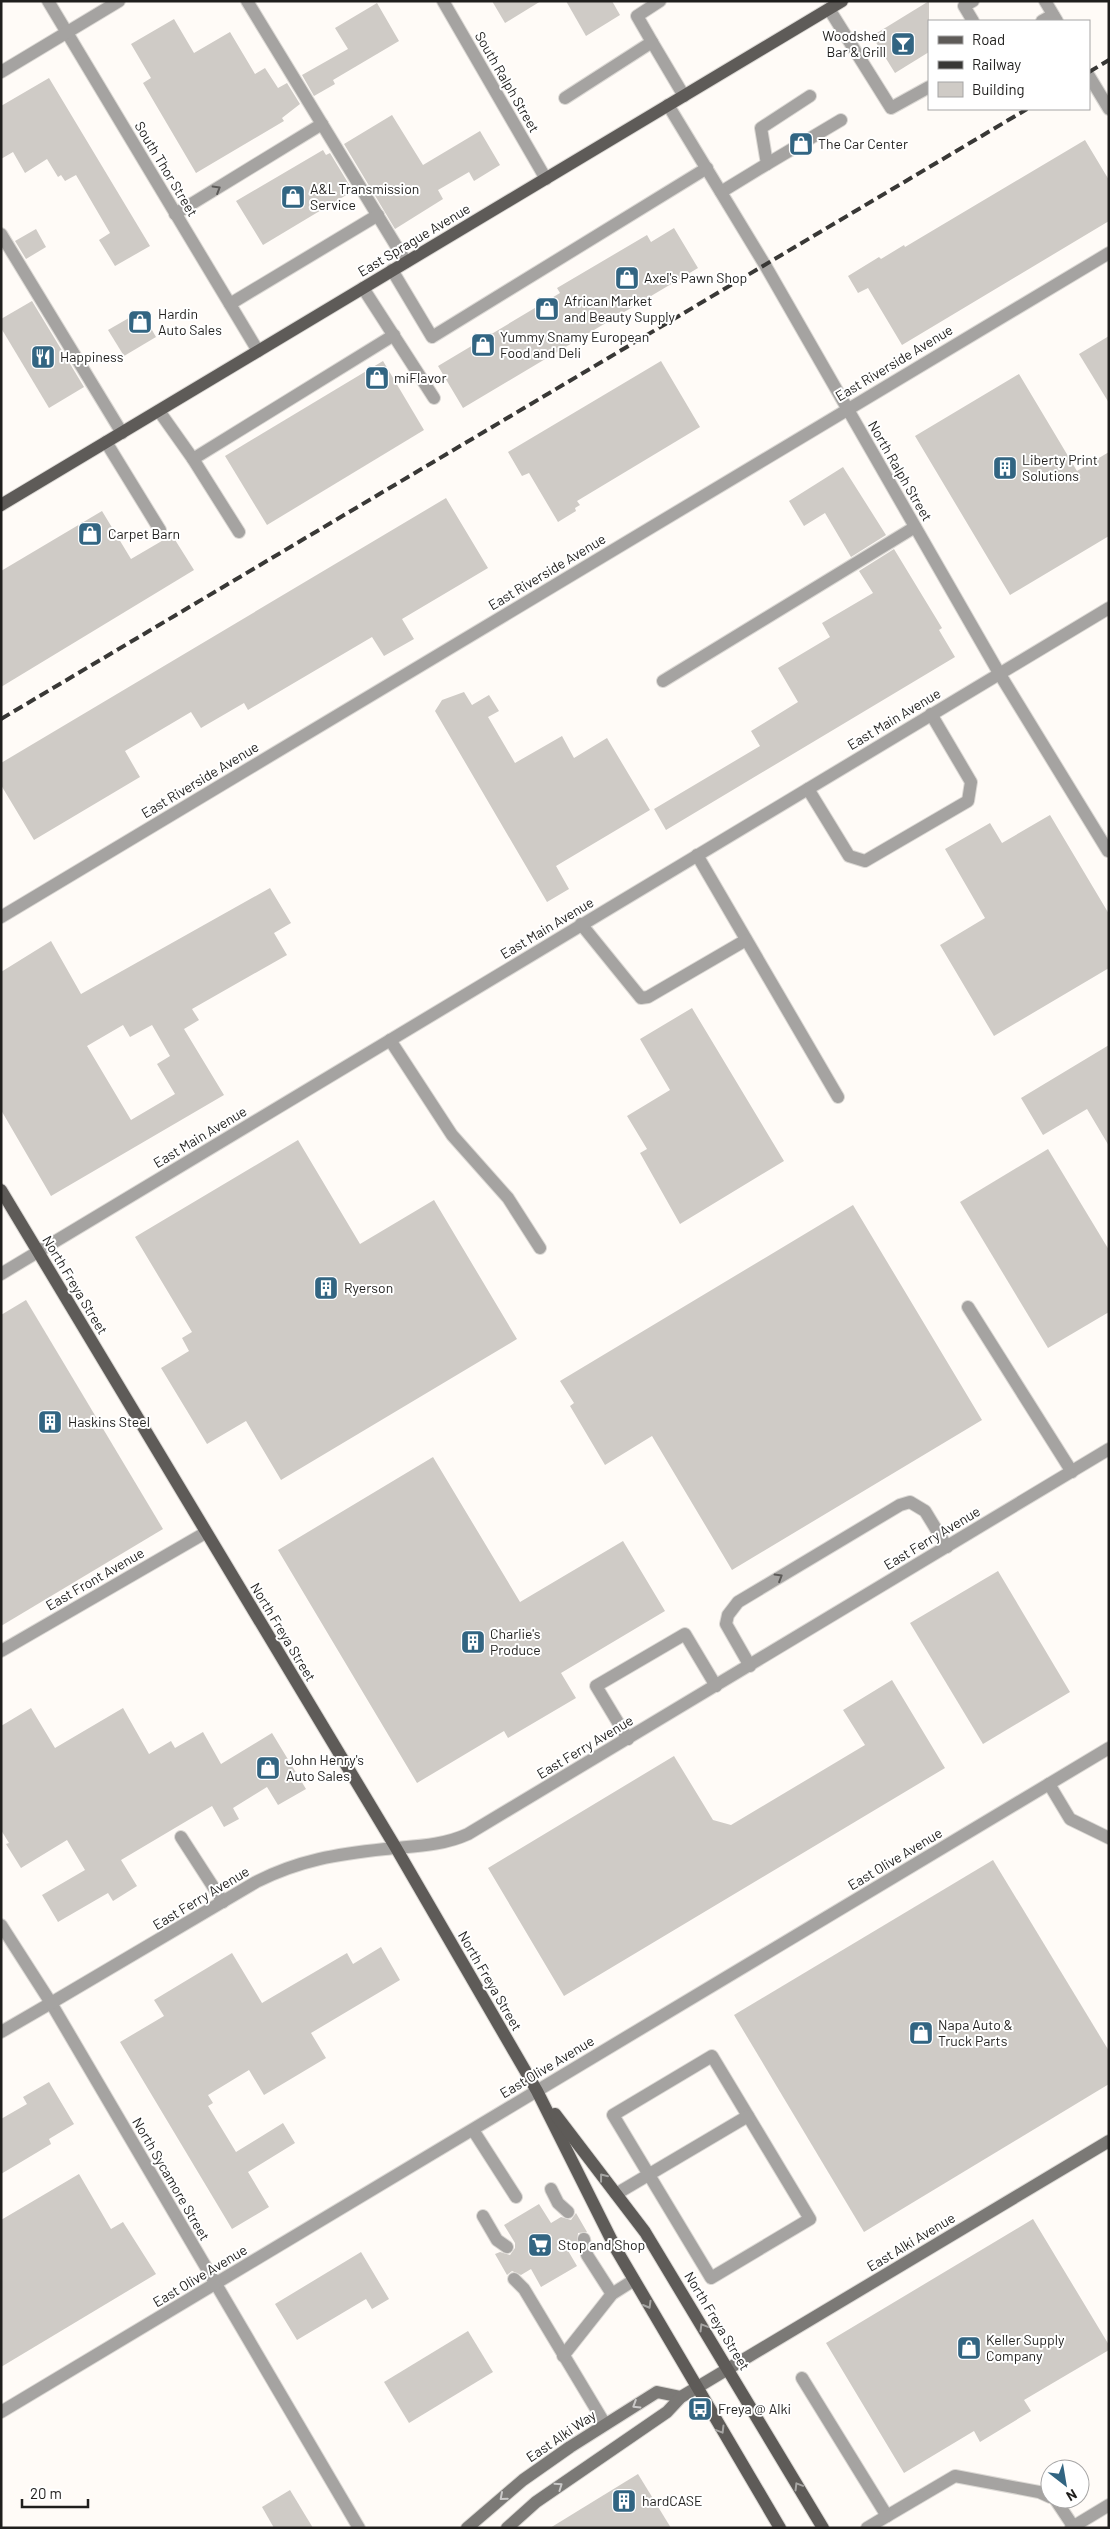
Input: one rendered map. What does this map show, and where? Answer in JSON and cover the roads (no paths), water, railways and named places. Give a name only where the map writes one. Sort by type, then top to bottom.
[{"type":"main road","name":"East Sprague Avenue","points":[[1,505],[684,96],[826,5],[842,1]]},
{"type":"main road","name":"North Freya Street","points":[[1,1190],[205,1533],[396,1848],[537,2091],[634,2280],[780,2528]]},
{"type":"main road","name":"North Freya Street","points":[[537,2091],[644,2232],[823,2528]]},
{"type":"main road","name":"East Alki Avenue","points":[[728,2369],[1109,2141]]},
{"type":"main road","points":[[507,2528],[536,2502],[667,2412],[681,2397],[728,2369]]},
{"type":"main road","name":"East Alki Way","points":[[467,2528],[523,2480],[605,2424],[657,2392],[681,2397]]},
{"type":"street","name":"South Thor Street","points":[[48,1],[258,351]]},
{"type":"street","points":[[1,72],[119,1]]},
{"type":"street","points":[[247,1],[406,262]]},
{"type":"street","name":"South Ralph Street","points":[[443,1],[546,178]]},
{"type":"street","points":[[660,1],[637,16],[684,96]]},
{"type":"street","points":[[1045,1],[1050,19]]},
{"type":"street","points":[[966,3],[973,20]]},
{"type":"street","points":[[826,5],[891,108],[928,88]]},
{"type":"street","points":[[565,98],[652,42]]},
{"type":"street","points":[[1090,78],[1109,109]]},
{"type":"street","points":[[767,164],[761,128],[810,96]]},
{"type":"street","name":"North Ralph Street","points":[[668,105],[765,265],[846,410],[999,673],[1108,851]]},
{"type":"street","points":[[721,192],[841,120]]},
{"type":"street","points":[[175,214],[322,124]]},
{"type":"street","points":[[392,270],[432,337],[707,168]]},
{"type":"street","points":[[230,304],[378,215]]},
{"type":"street","points":[[1,234],[122,433]]},
{"type":"street","name":"East Riverside Avenue","points":[[1,916],[1109,253]]},
{"type":"street","points":[[363,288],[434,398]]},
{"type":"street","points":[[193,459],[394,335]]},
{"type":"street","points":[[159,411],[193,459],[239,532]]},
{"type":"street","points":[[106,442],[160,530]]},
{"type":"street","points":[[663,681],[915,527]]},
{"type":"street","name":"East Main Avenue","points":[[1,1274],[1109,608]]},
{"type":"street","points":[[808,789],[850,856],[865,861],[968,801],[971,782],[931,714]]},
{"type":"street","points":[[697,855],[838,1097]]},
{"type":"street","points":[[581,924],[641,998],[648,997],[746,940]]},
{"type":"street","points":[[390,1040],[452,1135],[508,1198],[540,1248]]},
{"type":"street","points":[[968,1307],[1072,1472]]},
{"type":"street","name":"East Ferry Avenue","points":[[1,2032],[264,1878],[304,1862],[447,1842],[468,1834],[1109,1450]]},
{"type":"street","points":[[750,1666],[726,1624],[728,1615],[738,1602],[900,1505],[910,1502],[925,1511],[946,1547]]},
{"type":"street","name":"East Front Avenue","points":[[1,1652],[205,1533]]},
{"type":"street","points":[[628,1739],[596,1686],[685,1634],[716,1686]]},
{"type":"street","name":"East Olive Avenue","points":[[1,2412],[1109,1748]]},
{"type":"street","points":[[1049,1784],[1070,1819],[1109,1838]]},
{"type":"street","points":[[181,1837],[223,1902]]},
{"type":"street","name":"North Sycamore Street","points":[[1,1925],[51,2003],[359,2528]]},
{"type":"street","points":[[712,2056],[748,2116],[810,2220],[711,2278],[613,2115],[712,2056]]},
{"type":"street","points":[[616,2194],[748,2116]]},
{"type":"street","points":[[473,2130],[516,2197]]},
{"type":"street","points":[[551,2189],[564,2215]]},
{"type":"street","points":[[483,2216],[501,2247]]},
{"type":"street","points":[[580,2242],[612,2294]]},
{"type":"street","points":[[518,2276],[563,2356],[605,2424]]},
{"type":"street","points":[[563,2356],[612,2294],[634,2280]]},
{"type":"street","points":[[802,2378],[887,2516]]},
{"type":"street","points":[[867,2528],[954,2476],[1040,2492]]},
{"type":"street","points":[[1061,2509],[1072,2527],[1109,2505]]},
{"type":"railway","points":[[1090,71],[1109,60]]},
{"type":"railway","points":[[1,719],[1025,110]]},
{"type":"place","name":"Woodshed Bar & Grill","points":[[903,44]]},
{"type":"place","name":"The Car Center","points":[[801,144]]},
{"type":"place","name":"A&L Transmission Service","points":[[293,197]]},
{"type":"place","name":"Axel's Pawn Shop","points":[[627,278]]},
{"type":"place","name":"African Market and Beauty Supply","points":[[547,309]]},
{"type":"place","name":"Hardin Auto Sales","points":[[140,322]]},
{"type":"place","name":"Yummy Snamy European Food and Deli","points":[[483,345]]},
{"type":"place","name":"Happiness","points":[[43,357]]},
{"type":"place","name":"miFlavor","points":[[377,378]]},
{"type":"place","name":"Liberty Print Solutions","points":[[1005,468]]},
{"type":"place","name":"Carpet Barn","points":[[90,534]]},
{"type":"place","name":"Ryerson","points":[[326,1288]]},
{"type":"place","name":"Haskins Steel","points":[[50,1422]]},
{"type":"place","name":"Charlie's Produce","points":[[473,1642]]},
{"type":"place","name":"John Henry's Auto Sales","points":[[268,1768]]},
{"type":"place","name":"Napa Auto & Truck Parts","points":[[921,2033]]},
{"type":"place","name":"Stop and Shop","points":[[540,2245]]},
{"type":"place","name":"Keller Supply Company","points":[[969,2348]]},
{"type":"place","name":"Freya @ Alki","points":[[700,2409]]},
{"type":"place","name":"hardCASE","points":[[624,2501]]}]
